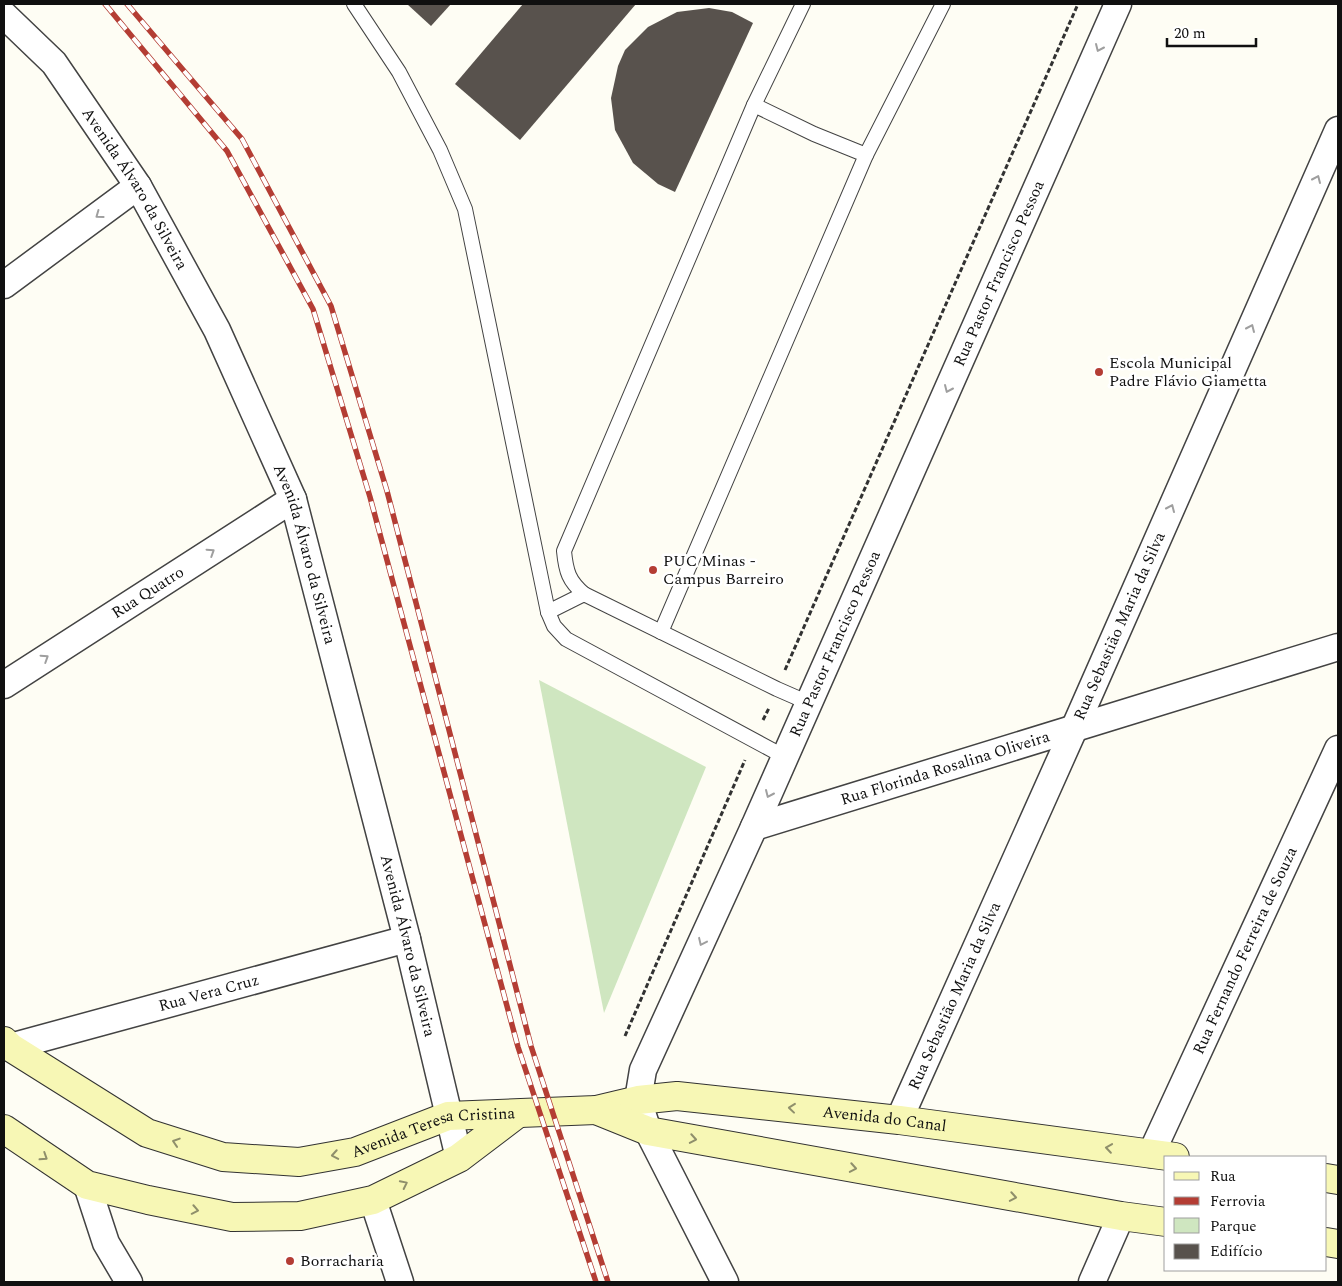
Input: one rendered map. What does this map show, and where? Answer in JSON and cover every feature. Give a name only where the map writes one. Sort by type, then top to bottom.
[{"type":"main road","name":"Avenida Teresa Cristina","points":[[7,1044],[147,1133],[222,1158],[299,1162],[355,1152],[448,1116],[517,1114]]},
{"type":"main road","name":"Avenida do Canal","points":[[517,1114],[563,1110],[596,1110],[638,1100],[677,1096],[899,1120],[1163,1156]]},
{"type":"main road","name":"Avenida do Canal","points":[[596,1110],[648,1131],[1121,1216],[1164,1222]]},
{"type":"main road","name":"Avenida Teresa Cristina","points":[[4,1129],[88,1185],[148,1200],[232,1217],[300,1216],[373,1200],[460,1158],[517,1114]]},
{"type":"street","name":"Rua Pastor Francisco Pessoa","points":[[724,1282],[648,1131],[638,1100],[642,1070],[754,828],[1118,4]]},
{"type":"street","name":"Avenida Álvaro da Silveira","points":[[4,15],[54,63],[138,186],[218,330],[293,499],[407,939],[448,1116],[460,1158]]},
{"type":"street","name":"Rua Sebastião Maria da Silva","points":[[899,1120],[1338,130]]},
{"type":"street","points":[[4,285],[138,186]]},
{"type":"street","name":"Rua Quatro","points":[[4,685],[293,499]]},
{"type":"street","name":"Rua Florinda Rosalina Oliveira","points":[[754,828],[1338,647]]},
{"type":"street","name":"Rua Fernando Ferreira de Souza","points":[[1163,1156],[1338,749]]},
{"type":"street","name":"Rua Vera Cruz","points":[[7,1044],[407,939]]},
{"type":"street","points":[[88,1185],[106,1243],[129,1282]]},
{"type":"street","points":[[373,1200],[400,1282]]},
{"type":"street","points":[[1092,1282],[1121,1216]]},
{"type":"lane","points":[[354,4],[399,72],[440,150],[465,209],[548,612],[554,626],[566,639],[785,757]]},
{"type":"lane","points":[[803,4],[754,105],[564,551],[566,569],[573,584],[584,594],[809,703]]},
{"type":"lane","points":[[661,632],[866,155],[943,4]]},
{"type":"lane","points":[[754,105],[814,134],[866,155]]},
{"type":"lane","points":[[548,612],[584,594]]},
{"type":"path","points":[[622,1043],[1078,4]]},
{"type":"green space","points":[[539,680],[706,767],[604,1013]]},
{"type":"building","points":[[407,4],[451,4],[431,26]]},
{"type":"building","points":[[523,4],[636,4],[520,140],[455,84]]},
{"type":"building","points":[[709,8],[732,12],[753,23],[675,192],[658,184],[633,163],[615,130],[611,98],[618,66],[625,50],[648,27],[677,12]]},
{"type":"railway","points":[[105,4],[227,151],[313,309],[370,497],[518,1047],[596,1282]]},
{"type":"railway","points":[[127,4],[242,139],[331,306],[387,491],[531,1046],[608,1282]]},
{"type":"place","name":"Escola Municipal Padre Flávio Giametta","points":[[1099,372]]},
{"type":"place","name":"PUC Minas - Campus Barreiro","points":[[653,570]]},
{"type":"place","name":"Borracharia","points":[[290,1261]]}]
